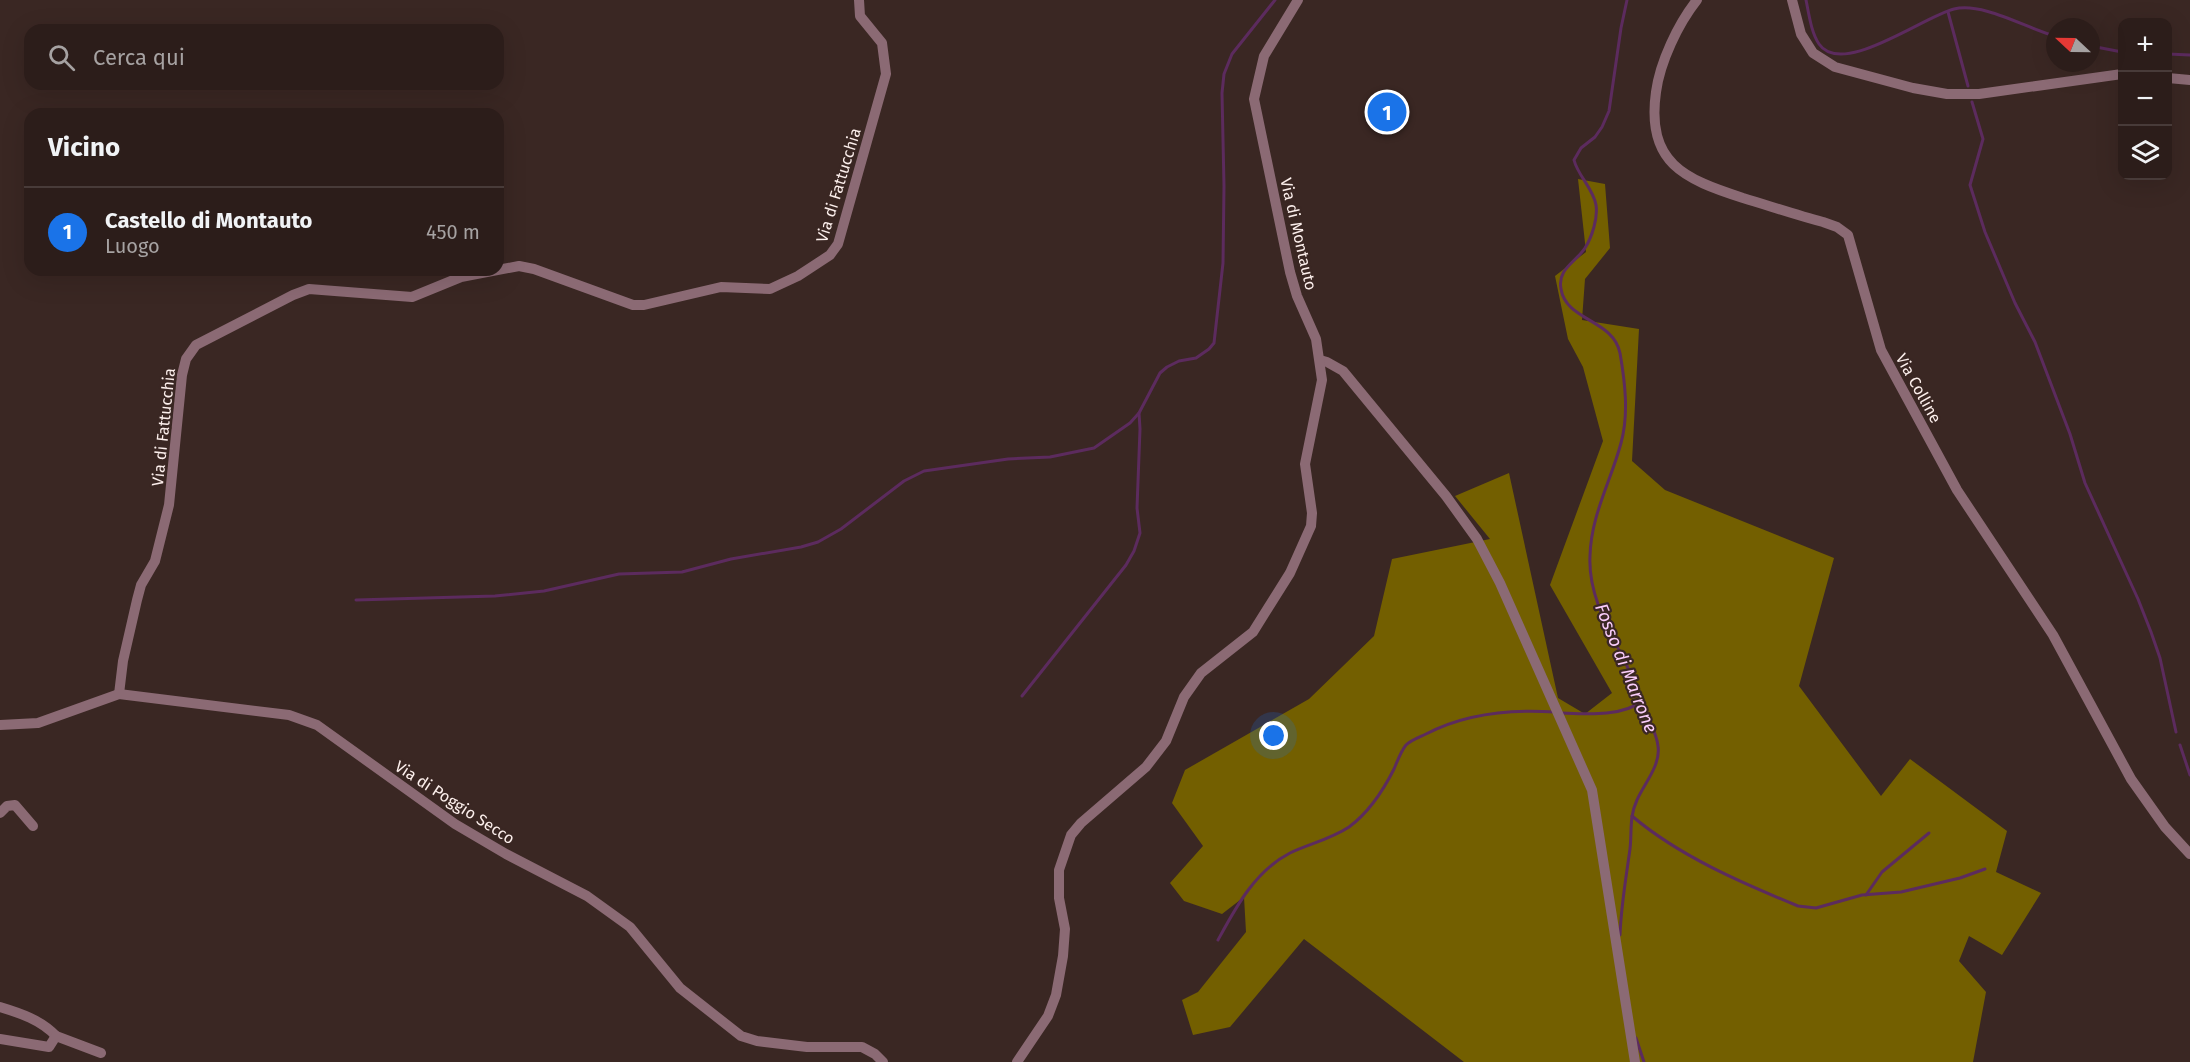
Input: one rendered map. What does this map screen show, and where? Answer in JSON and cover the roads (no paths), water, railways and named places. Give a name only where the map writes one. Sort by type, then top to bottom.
[{"type":"street","name":"Via di Fattucchia","points":[[504,269],[519,266],[534,269],[633,305],[644,305],[721,287],[770,289],[798,276],[830,255],[838,244],[886,74],[882,43],[860,16],[859,0]]},
{"type":"street","name":"Via di Montauto","points":[[1017,1062],[1048,1016],[1056,995],[1065,929],[1059,898],[1059,870],[1071,836],[1081,823],[1146,767],[1166,741],[1184,698],[1201,673],[1253,632],[1290,573],[1311,526],[1312,513],[1305,464],[1322,380],[1316,339],[1297,296],[1290,272],[1254,99],[1264,56],[1298,0]]},
{"type":"street","name":"Via Colline","points":[[1696,0],[1687,12],[1659,72],[1654,108],[1656,130],[1662,149],[1674,166],[1707,186],[1823,222],[1837,227],[1848,235],[1881,350],[1957,490],[2053,635],[2131,779],[2165,827],[2190,854]]},
{"type":"street","points":[[1792,0],[1801,34],[1813,53],[1835,67],[1913,88],[1947,94],[1980,94],[2118,75]]},
{"type":"street","points":[[2172,78],[2190,80]]},
{"type":"street","name":"Via di Fattucchia","points":[[118,694],[136,600],[141,585],[155,561],[169,505],[182,375],[186,359],[196,345],[309,289],[412,297],[471,276]]},
{"type":"street","points":[[1320,360],[1343,371],[1446,496],[1477,539],[1505,594],[1592,790],[1635,1062]]},
{"type":"street","name":"Via di Poggio Secco","points":[[0,725],[38,723],[118,694],[290,715],[316,725],[455,824],[506,854],[587,896],[630,927],[680,988],[741,1036],[757,1041],[797,1046],[862,1047],[875,1054],[883,1062]]},
{"type":"street","points":[[0,813],[7,806],[15,805],[33,826]]},
{"type":"street","points":[[0,1007],[22,1013],[50,1029],[56,1036],[101,1053]]},
{"type":"street","points":[[0,1039],[49,1047],[56,1036]]},
{"type":"waterway","points":[[356,600],[495,596],[544,591],[619,574],[682,572],[731,559],[818,542],[841,529],[904,481],[924,471],[1008,459],[1050,457],[1094,448],[1130,423],[1139,413],[1160,373],[1179,361],[1196,358],[1214,343],[1223,263],[1222,93],[1224,74],[1232,54],[1275,0]]},
{"type":"waterway","name":"Fosso di Marrone","points":[[1620,935],[1633,812],[1655,767],[1658,746],[1632,677],[1601,613],[1590,571],[1594,526],[1617,457],[1625,421],[1620,353],[1609,333],[1571,308],[1565,300],[1561,282],[1564,271],[1585,248],[1594,227],[1596,205],[1574,160],[1581,148],[1595,137],[1609,111],[1627,0]]},
{"type":"waterway","points":[[1806,0],[1816,39],[1830,53],[1846,54],[1864,50],[1954,9],[1978,9],[1991,12],[2046,33]]},
{"type":"waterway","points":[[1948,12],[1968,86]]},
{"type":"waterway","points":[[2100,48],[2118,51]]},
{"type":"waterway","points":[[2172,54],[2190,55]]},
{"type":"waterway","points":[[1972,102],[1983,139],[1970,185],[1985,232],[2015,303],[2035,342],[2070,434],[2085,483],[2151,632],[2160,658],[2176,732]]},
{"type":"waterway","points":[[1022,696],[1126,565],[1134,551],[1140,533],[1137,508],[1139,413]]},
{"type":"waterway","points":[[1562,713],[1614,712],[1642,701]]},
{"type":"waterway","points":[[1218,940],[1239,903],[1267,870],[1290,853],[1349,827],[1369,808],[1394,769],[1402,750],[1410,742],[1441,727],[1473,717],[1505,712],[1555,712]]},
{"type":"waterway","points":[[2180,745],[2190,775]]},
{"type":"waterway","points":[[1632,816],[1690,856],[1733,878],[1798,906],[1816,908],[1862,895],[1901,892],[1960,878],[1985,869]]},
{"type":"waterway","points":[[1866,895],[1882,872],[1929,833]]},
{"type":"waterway","name":"Fosso di Marrone","points":[[1636,1038],[1644,1062]]},
{"type":"place","name":"Castello di Montauto","points":[[1387,112]]}]
